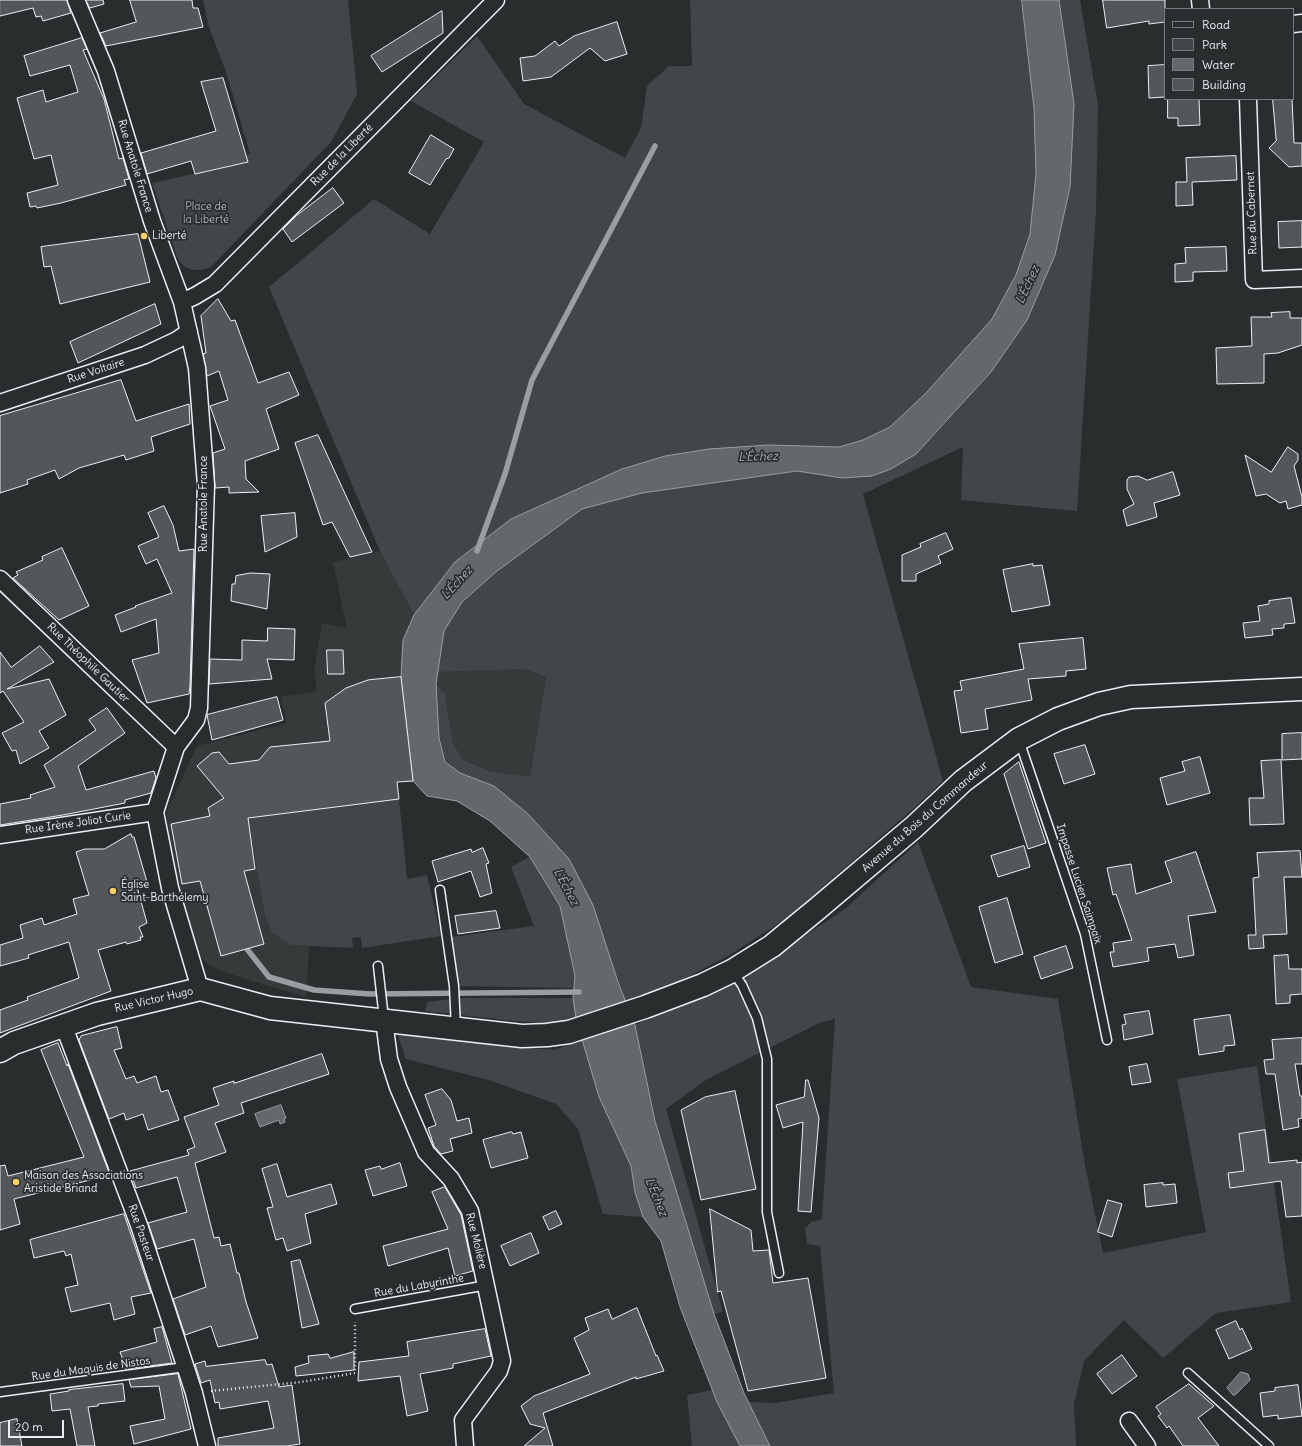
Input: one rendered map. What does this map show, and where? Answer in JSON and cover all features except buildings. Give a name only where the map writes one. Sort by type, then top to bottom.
[{"type":"main road","name":"Avenue du Bois du Commandeur","points":[[569,1032],[645,1007],[703,985],[732,971],[772,946],[914,828],[963,781],[1019,739],[1058,719],[1099,704],[1131,697],[1302,689]]},
{"type":"main road","name":"Rue Victor Hugo","points":[[0,1052],[14,1043],[63,1024],[103,1012],[200,989],[270,1008],[383,1011],[456,1028],[522,1036],[569,1032]]},
{"type":"street","name":"Rue Anatole France","points":[[76,0],[106,71],[152,222],[182,302],[197,368],[201,403],[206,492],[199,708],[196,720],[176,747],[155,812],[170,888],[200,989]]},
{"type":"street","name":"Rue de la Liberté","points":[[182,302],[215,284],[496,0]]},
{"type":"street","name":"Rue du Cabernet","points":[[1248,100],[1254,280],[1302,278]]},
{"type":"street","name":"Rue Voltaire","points":[[0,403],[145,355],[177,340],[189,332]]},
{"type":"street","name":"Rue Théophile Gautier","points":[[0,579],[176,747]]},
{"type":"street","name":"Rue Irène Joliot Curie","points":[[0,835],[155,812]]},
{"type":"street","name":"Rue Molière","points":[[383,1011],[389,1059],[398,1087],[426,1152],[451,1179],[470,1211],[502,1361],[501,1366],[463,1420],[465,1446]]},
{"type":"street","name":"Rue Pasteur","points":[[63,1024],[139,1225],[186,1367],[207,1446]]},
{"type":"street","points":[[1129,1421],[1147,1446]]},
{"type":"lane","name":"Impasse Lucien Saimpaix","points":[[1019,739],[1085,934],[1107,1040]]},
{"type":"lane","points":[[440,890],[454,986],[456,1028]]},
{"type":"lane","points":[[378,966],[383,1011]]},
{"type":"lane","points":[[732,971],[742,985],[757,1018],[767,1059],[767,1212],[779,1273]]},
{"type":"lane","name":"Rue du Labyrinthe","points":[[355,1309],[487,1285]]},
{"type":"lane","name":"Rue du Maquis de Nistos","points":[[0,1392],[186,1367]]},
{"type":"lane","points":[[1188,1373],[1269,1446]]},
{"type":"path","points":[[194,1393],[301,1382],[355,1374],[355,1309]]},
{"type":"shaded area","points":[[380,551],[414,615],[403,640],[413,781],[397,782],[399,799],[248,818],[265,916],[272,933],[292,945],[309,946],[306,997],[239,977],[210,966],[196,953],[174,869],[166,813],[197,746],[287,723],[281,697],[317,691],[314,670],[322,623],[347,628],[333,562]]},
{"type":"shaded area","points":[[524,669],[546,677],[530,777],[490,771],[463,760],[453,743],[445,694],[436,684],[437,672]]},
{"type":"green space","name":"Place de la Liberté","points":[[203,0],[348,0],[357,94],[331,142],[211,267],[201,270],[193,270],[189,269],[178,259],[152,183],[248,162],[246,155],[250,154],[226,72],[209,27]]},
{"type":"green space","points":[[690,0],[1022,0],[1034,109],[1036,174],[1030,234],[1016,275],[992,319],[927,392],[890,427],[863,440],[839,447],[768,445],[709,449],[665,456],[622,469],[511,519],[455,562],[414,615],[380,551],[269,287],[374,199],[430,234],[484,142],[411,101],[477,36],[524,104],[625,158],[641,128],[647,86],[669,66],[692,66]]},
{"type":"green space","points":[[1059,0],[1080,0],[1098,105],[1096,211],[1077,511],[961,500],[963,447],[863,494],[943,781],[913,809],[784,920],[728,956],[676,983],[626,1001],[569,859],[528,814],[494,786],[460,773],[445,762],[439,738],[436,684],[445,694],[453,743],[463,760],[490,771],[530,777],[546,677],[524,669],[437,672],[444,631],[462,602],[497,571],[582,509],[642,493],[797,471],[842,478],[916,454],[991,372],[1027,320],[1067,54]]},
{"type":"green space","points":[[399,799],[407,879],[427,875],[441,936],[362,948],[361,937],[352,938],[353,948],[292,945],[272,933],[265,916],[248,818]]},
{"type":"green space","points":[[918,842],[971,987],[1058,999],[1085,1165],[1103,1253],[1206,1232],[1177,1079],[1257,1066],[1291,1302],[1216,1313],[1163,1358],[1124,1320],[1084,1361],[1074,1404],[1076,1446],[770,1446],[749,1402],[776,1403],[834,1393],[820,1246],[807,1244],[805,1229],[811,1222],[822,1219],[835,1019],[819,1023],[706,1080],[666,1109],[723,1312],[714,1314],[655,1121],[635,1025],[727,986],[845,909]]},
{"type":"green space","points":[[530,857],[560,906],[575,976],[573,988],[459,986],[452,937],[534,926],[511,867]]},
{"type":"green space","points":[[459,998],[573,998],[576,1019],[562,1024],[514,1021],[425,1011],[428,1002]]},
{"type":"green space","points":[[396,1030],[468,1042],[554,1050],[582,1040],[599,1097],[631,1166],[635,1192],[643,1217],[603,1214],[578,1129],[556,1104],[489,1080],[406,1059]]},
{"type":"green space","points":[[713,1390],[740,1446],[692,1446],[687,1395]]},
{"type":"water","name":"L'Échez","points":[[1022,0],[1059,0],[1074,104],[1070,187],[1055,255],[1027,320],[991,372],[916,454],[891,469],[872,476],[842,478],[797,471],[642,493],[582,509],[497,571],[462,602],[444,631],[436,684],[439,738],[445,762],[460,773],[494,786],[528,814],[569,859],[593,905],[618,982],[635,1025],[655,1121],[714,1314],[744,1393],[770,1446],[740,1446],[717,1402],[680,1307],[661,1241],[643,1217],[635,1192],[631,1166],[599,1097],[576,1019],[573,998],[575,976],[560,906],[530,857],[490,821],[457,801],[427,796],[413,781],[401,677],[403,640],[414,615],[455,562],[511,519],[622,469],[665,456],[709,449],[768,445],[839,447],[863,440],[890,427],[927,392],[992,319],[1016,275],[1030,234],[1036,174],[1034,109]]},
{"type":"water","points":[[281,1105],[286,1118],[284,1119],[285,1122],[280,1124],[279,1120],[260,1127],[255,1114]]},
{"type":"water","points":[[1241,1372],[1248,1374],[1250,1380],[1235,1395],[1233,1395],[1227,1388]]},
{"type":"waterway","points":[[477,551],[505,474],[532,380],[655,146]]},
{"type":"waterway","points":[[247,949],[269,977],[314,990],[370,994],[579,992]]},
{"type":"place","name":"Liberté","points":[[144,236]]},
{"type":"place","name":"Église Saint-Barthélemy","points":[[113,891]]},
{"type":"place","name":"Maison des Associations Aristide Briand","points":[[16,1182]]}]
